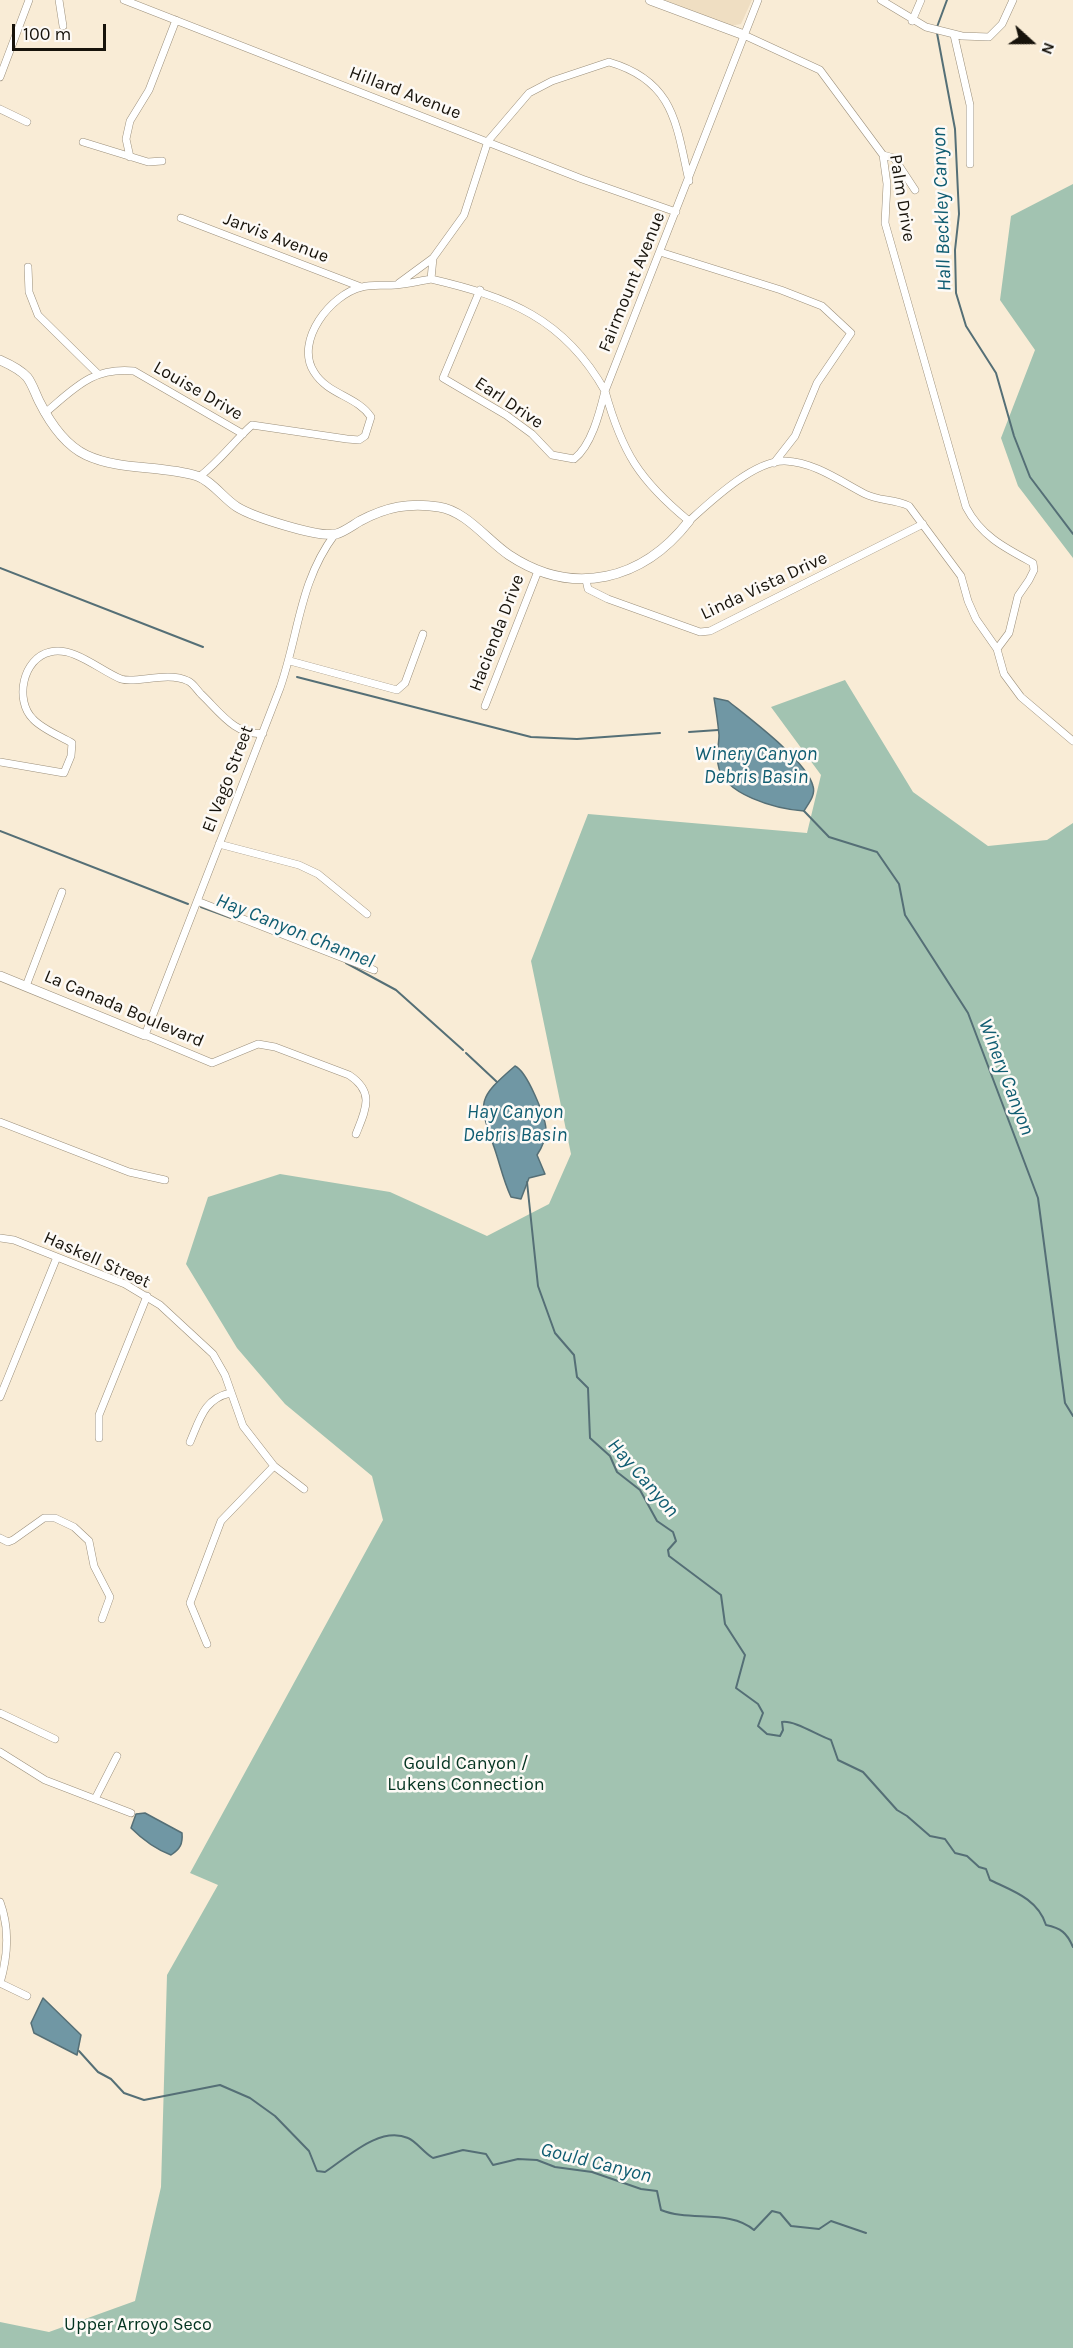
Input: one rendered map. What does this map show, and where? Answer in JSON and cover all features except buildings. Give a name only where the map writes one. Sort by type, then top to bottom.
[{"type":"street","points":[[0,78],[29,0]]},
{"type":"street","points":[[59,0],[63,26]]},
{"type":"street","name":"Hillard Avenue","points":[[124,0],[582,179],[676,212]]},
{"type":"street","name":"Palm Drive","points":[[650,0],[744,35],[820,70],[883,155],[887,184],[885,223],[966,507],[975,524],[990,539],[1033,563],[1034,570],[1018,596],[1009,633],[997,649]]},
{"type":"street","name":"Fairmount Avenue","points":[[605,391],[758,0]]},
{"type":"street","points":[[881,0],[912,21],[926,27],[954,34],[989,37],[1002,24],[1013,0]]},
{"type":"street","points":[[912,21],[921,0]]},
{"type":"street","points":[[130,157],[126,139],[129,121],[149,90],[176,20]]},
{"type":"street","points":[[954,34],[971,112],[970,164]]},
{"type":"street","points":[[397,285],[433,258],[464,215],[488,141],[529,93],[552,81],[609,62],[644,76],[673,113],[689,181]]},
{"type":"street","points":[[0,109],[27,122]]},
{"type":"street","points":[[83,142],[148,162],[162,161]]},
{"type":"street","points":[[883,155],[894,158],[915,190]]},
{"type":"street","name":"Jarvis Avenue","points":[[181,218],[361,287]]},
{"type":"street","points":[[660,252],[781,290],[822,306],[851,333],[817,383],[795,436],[774,463]]},
{"type":"street","points":[[431,279],[433,258]]},
{"type":"street","points":[[28,267],[29,291],[38,315],[97,373],[45,413]]},
{"type":"street","points":[[199,477],[219,462],[252,425],[293,433],[347,439],[359,440],[365,436],[371,423],[368,413],[363,407],[331,391],[322,383],[312,371],[307,347],[324,312],[361,287],[397,285],[431,279],[480,290],[506,300],[545,322],[575,350],[605,391],[624,447],[636,469],[658,495],[689,521]]},
{"type":"street","name":"Earl Drive","points":[[480,290],[443,378],[506,415],[532,434],[552,455],[574,459],[583,450],[600,410],[605,391]]},
{"type":"street","points":[[0,360],[11,364],[27,376],[45,413],[69,443],[86,455],[199,477],[237,507],[270,523],[335,534],[377,512],[399,505],[443,507],[459,515],[510,555],[538,571],[586,580],[612,575],[649,560],[670,544],[689,521],[720,493],[774,463],[785,461],[827,473],[877,499],[901,502],[909,506],[961,576],[976,619],[997,649],[1004,674],[1021,697],[1073,741]]},
{"type":"street","name":"Louise Drive","points":[[97,373],[117,370],[134,371],[243,434]]},
{"type":"street","name":"Linda Vista Drive","points":[[586,580],[588,589],[608,599],[700,632],[710,632],[923,524]]},
{"type":"street","name":"El Vago Street","points":[[145,1035],[290,661],[304,592],[319,556],[335,534]]},
{"type":"street","name":"Hacienda Drive","points":[[485,706],[538,571]]},
{"type":"street","points":[[290,661],[397,690],[405,683],[423,634]]},
{"type":"street","points":[[0,762],[64,773],[71,756],[72,743],[33,719],[23,703],[23,681],[31,665],[48,652],[66,650],[123,680],[157,676],[188,681],[238,730],[250,735],[263,733]]},
{"type":"street","points":[[219,844],[299,865],[318,874],[367,914]]},
{"type":"street","points":[[26,986],[62,892]]},
{"type":"street","points":[[198,901],[374,970]]},
{"type":"street","name":"La Canada Boulevard","points":[[0,976],[212,1063],[228,1058],[251,1045],[275,1047],[348,1075],[359,1082],[365,1090],[365,1111],[356,1134]]},
{"type":"street","points":[[0,1122],[129,1172],[165,1180]]},
{"type":"street","name":"Haskell Street","points":[[0,1238],[14,1240],[125,1284],[147,1296],[213,1354],[225,1375],[243,1426],[274,1466],[304,1489]]},
{"type":"street","points":[[0,1397],[57,1257]]},
{"type":"street","points":[[99,1438],[99,1415],[147,1296]]},
{"type":"street","points":[[190,1442],[209,1402],[218,1396],[230,1393]]},
{"type":"street","points":[[207,1644],[190,1603],[211,1545],[221,1521],[274,1466]]},
{"type":"street","points":[[0,1538],[8,1542],[13,1540],[45,1518],[55,1518],[74,1527],[89,1541],[94,1566],[110,1597],[102,1619]]},
{"type":"street","points":[[0,1713],[55,1739]]},
{"type":"street","points":[[0,1752],[45,1780],[131,1813]]},
{"type":"street","points":[[95,1799],[117,1756]]},
{"type":"street","points":[[0,1902],[7,1930],[6,1956],[0,1983],[27,1996]]},
{"type":"shaded area","points":[[665,0],[752,0],[741,24],[730,26]]},
{"type":"green space","points":[[1073,184],[1073,558],[1018,486],[1001,438],[1035,350],[1000,300],[1011,216]]},
{"type":"green space","points":[[845,680],[913,792],[988,846],[1047,840],[1073,823],[1073,2348],[0,2348],[0,2322],[49,2332],[135,2301],[161,2187],[167,1975],[218,1885],[190,1873],[383,1520],[372,1476],[285,1404],[237,1348],[186,1264],[208,1197],[280,1174],[390,1192],[487,1236],[549,1204],[571,1154],[531,961],[588,814],[807,833],[821,775],[771,707]]},
{"type":"water","name":"Winery Canyon Debris Basin","points":[[714,698],[728,701],[776,740],[800,765],[814,789],[804,811],[780,807],[752,798],[729,784],[722,775],[717,761],[719,735]]},
{"type":"water","name":"Hay Canyon Debris Basin","points":[[515,1066],[530,1085],[546,1129],[544,1142],[537,1155],[545,1174],[529,1178],[521,1199],[511,1197],[508,1191],[485,1120],[484,1110],[487,1094]]},
{"type":"water","points":[[145,1813],[182,1833],[182,1840],[177,1851],[171,1855],[160,1850],[131,1828],[136,1814]]},
{"type":"water","points":[[43,1998],[81,2035],[77,2055],[34,2033],[31,2023]]},
{"type":"waterway","name":"Hall Beckley Canyon","points":[[937,27],[947,0]]},
{"type":"waterway","name":"Hall Beckley Canyon","points":[[937,33],[955,129],[959,214],[955,250],[956,293],[966,326],[996,373],[1014,436],[1030,477],[1073,534]]},
{"type":"waterway","points":[[0,568],[203,647]]},
{"type":"waterway","points":[[297,677],[531,737],[577,739],[660,733]]},
{"type":"waterway","points":[[689,732],[718,730]]},
{"type":"waterway","name":"Winery Canyon","points":[[804,811],[829,837],[877,852],[899,884],[905,915],[968,1013],[1038,1198],[1065,1403],[1073,1416]]},
{"type":"waterway","points":[[0,831],[188,904]]},
{"type":"waterway","name":"Hay Canyon Channel","points":[[201,907],[231,918]]},
{"type":"waterway","name":"Hay Canyon Channel","points":[[346,963],[396,990],[463,1050]]},
{"type":"waterway","name":"Hay Canyon Channel","points":[[466,1053],[497,1082]]},
{"type":"waterway","name":"Hay Canyon","points":[[527,1182],[538,1286],[555,1333],[574,1355],[577,1377],[588,1388],[590,1438],[610,1456],[617,1472],[640,1490],[657,1521],[673,1532],[676,1541],[668,1550],[669,1556],[721,1595],[725,1624],[745,1655],[736,1688],[758,1704],[763,1713],[758,1726],[767,1734],[780,1736],[783,1730],[782,1722],[787,1722],[831,1740],[838,1760],[863,1772],[897,1810],[930,1836],[945,1839],[955,1853],[967,1856],[979,1867],[986,1869],[990,1880],[1031,1902],[1046,1925],[1063,1932],[1073,1947]]},
{"type":"waterway","name":"Gould Canyon","points":[[79,2051],[98,2072],[111,2079],[124,2093],[144,2100],[220,2085],[250,2098],[275,2116],[309,2151],[317,2171],[325,2172],[354,2151],[375,2140],[397,2135],[408,2138],[433,2158],[463,2150],[486,2154],[493,2165],[518,2159],[537,2160],[555,2167],[592,2172],[641,2189],[657,2191],[661,2210],[672,2213],[733,2220],[754,2230],[772,2211],[780,2213],[791,2226],[819,2229],[831,2221],[866,2233]]},
{"type":"park label","name":"Gould Canyon / Lukens Connection","points":[[466,1774]]},
{"type":"park label","name":"Upper Arroyo Seco","points":[[138,2325]]}]
